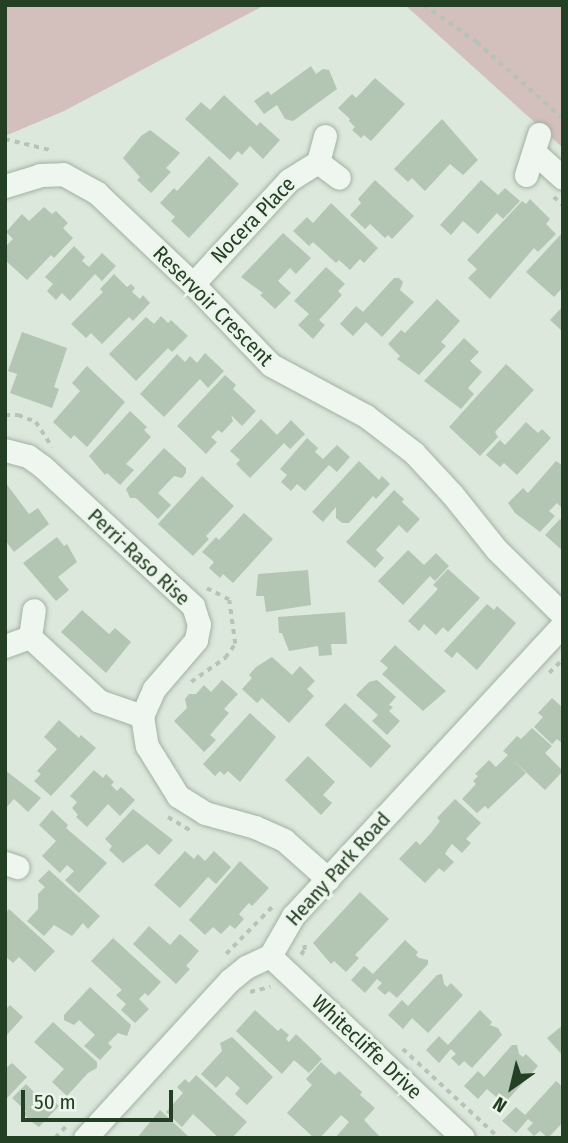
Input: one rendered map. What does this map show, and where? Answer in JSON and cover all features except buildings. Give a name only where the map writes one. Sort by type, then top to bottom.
[{"type":"street","points":[[325,136],[318,162],[339,177]]},
{"type":"street","points":[[526,175],[536,143],[563,178]]},
{"type":"street","name":"Nocera Place","points":[[193,284],[289,180],[318,162]]},
{"type":"street","name":"Reservoir Crescent","points":[[5,186],[52,173],[74,178],[97,193],[193,284],[271,365],[366,416],[406,446],[452,494],[496,549],[563,615]]},
{"type":"street","name":"Perri-Raso Rise","points":[[5,450],[28,456],[42,467],[193,606],[199,624],[196,640],[154,689],[142,716]]},
{"type":"street","points":[[30,637],[34,610]]},
{"type":"street","name":"Heany Park Road","points":[[270,956],[286,925],[563,624]]},
{"type":"street","points":[[30,637],[99,701],[142,716],[147,746],[178,796],[205,813],[255,827],[284,839],[328,879]]},
{"type":"street","points":[[5,646],[30,637]]},
{"type":"street","points":[[85,1138],[230,980],[246,967],[270,956]]},
{"type":"street","name":"Whitecliffe Drive","points":[[270,956],[463,1138]]},
{"type":"path","points":[[424,5],[477,43],[563,119]]},
{"type":"path","points":[[5,139],[58,152]]},
{"type":"shaded area","points":[[5,5],[265,5],[64,111],[5,136]]},
{"type":"shaded area","points":[[405,5],[563,5],[563,148]]}]
